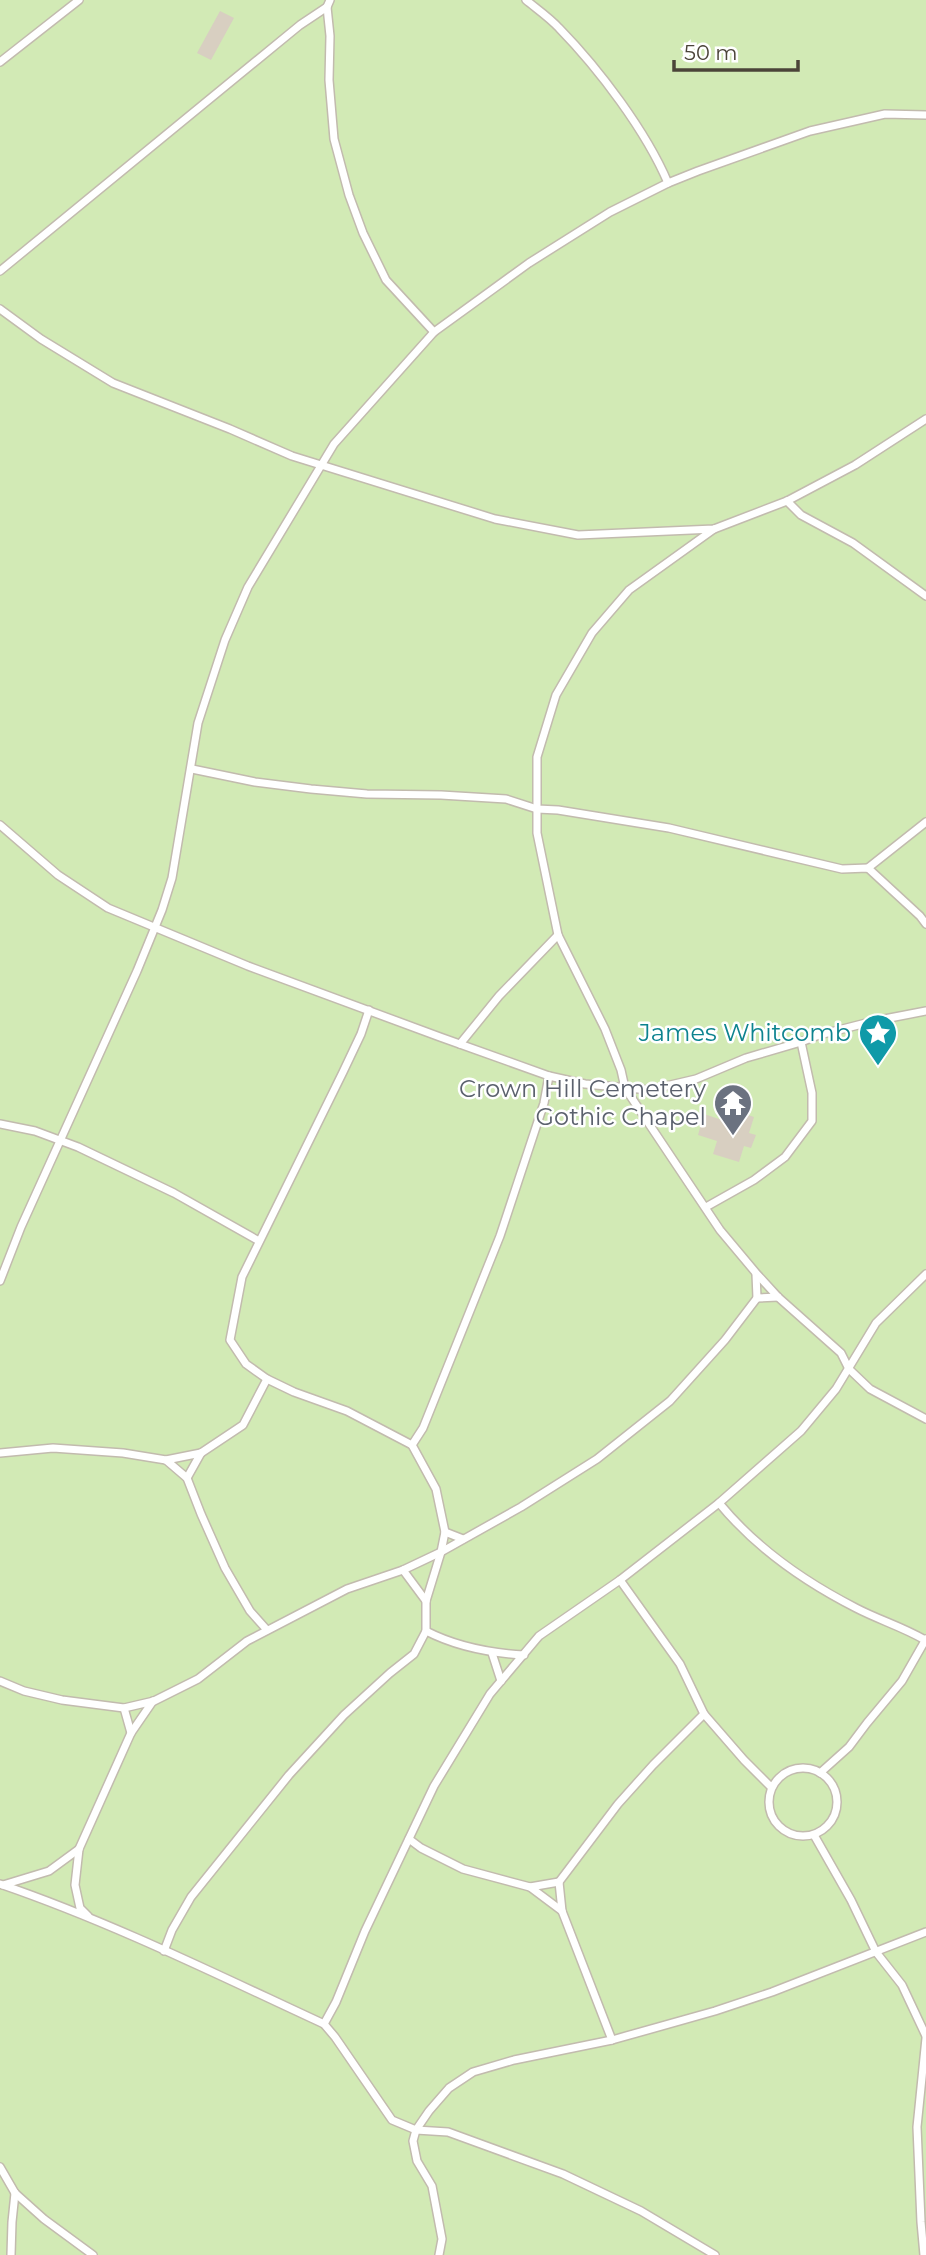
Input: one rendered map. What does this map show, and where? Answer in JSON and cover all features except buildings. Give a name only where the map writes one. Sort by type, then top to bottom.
[{"type":"lane","points":[[0,62],[79,0]]},
{"type":"lane","points":[[526,0],[558,27],[612,91],[659,160],[668,183]]},
{"type":"lane","points":[[328,3],[329,80],[334,139],[349,195],[363,233],[386,280],[434,332]]},
{"type":"lane","points":[[0,271],[328,3]]},
{"type":"lane","points":[[0,1281],[21,1227],[155,928],[172,878],[198,723],[225,640],[248,587],[341,435],[434,332],[528,263],[610,212],[668,183],[810,131],[885,114],[926,115]]},
{"type":"lane","points":[[0,309],[41,339],[113,383],[320,466],[495,519],[578,535],[714,529]]},
{"type":"lane","points":[[926,419],[855,465],[787,502],[714,529],[629,590],[592,633],[556,695],[537,757],[537,833],[558,935],[605,1029],[625,1088],[720,1230],[778,1297],[841,1353],[849,1369],[870,1389],[926,1419]]},
{"type":"lane","points":[[787,502],[801,515],[853,543],[926,596]]},
{"type":"lane","points":[[192,769],[255,782],[311,789],[367,794],[506,799],[537,809],[669,828],[842,869],[868,868],[926,822]]},
{"type":"lane","points":[[0,825],[68,881],[108,908],[248,966],[549,1076],[585,1084],[649,1090],[696,1079],[746,1058],[819,1035],[926,1011]]},
{"type":"lane","points":[[868,868],[926,924]]},
{"type":"lane","points":[[460,1044],[499,996],[558,935]]},
{"type":"lane","points":[[164,1951],[172,1930],[191,1897],[289,1775],[344,1715],[390,1672],[414,1654],[426,1631],[426,1601],[445,1532],[436,1489],[412,1445],[348,1411],[294,1392],[267,1379],[246,1364],[230,1340],[242,1277],[343,1072],[369,1010]]},
{"type":"lane","points":[[706,1207],[754,1180],[785,1157],[812,1121],[813,1093],[801,1042]]},
{"type":"lane","points":[[412,1445],[423,1428],[500,1236],[544,1102],[549,1076]]},
{"type":"lane","points":[[0,1124],[35,1131],[61,1140],[174,1193],[259,1241]]},
{"type":"lane","points":[[0,1681],[23,1691],[62,1700],[124,1708],[154,1701],[198,1679],[247,1641],[267,1630],[347,1590],[403,1570],[441,1552],[597,1459],[670,1401],[725,1340],[757,1298],[757,1273]]},
{"type":"lane","points":[[324,2024],[434,1786],[501,1681],[539,1636],[620,1580],[719,1503],[801,1431],[836,1389],[876,1323],[926,1274]]},
{"type":"lane","points":[[757,1298],[778,1297]]},
{"type":"lane","points":[[2,1452],[53,1448],[123,1453],[166,1460],[201,1452],[243,1425],[267,1379]]},
{"type":"lane","points":[[187,1478],[201,1452]]},
{"type":"lane","points":[[166,1460],[187,1478],[225,1568],[250,1611],[267,1630]]},
{"type":"lane","points":[[719,1503],[775,1559],[818,1588],[926,1639],[902,1681],[849,1747],[821,1773]]},
{"type":"lane","points":[[445,1532],[463,1539]]},
{"type":"lane","points":[[403,1570],[426,1601]]},
{"type":"lane","points":[[620,1580],[680,1664],[704,1714],[771,1787]]},
{"type":"lane","points":[[426,1631],[456,1644],[492,1653],[524,1655]]},
{"type":"lane","points":[[492,1653],[501,1681]]},
{"type":"lane","points":[[92,1920],[80,1908],[75,1885],[79,1849],[131,1733],[154,1701]]},
{"type":"lane","points":[[124,1708],[131,1733]]},
{"type":"lane","points":[[530,1888],[559,1882],[618,1804],[704,1714]]},
{"type":"lane","points":[[809,1769],[821,1773],[833,1787],[837,1805],[834,1817],[825,1829],[814,1835],[795,1836],[784,1832],[769,1812],[768,1798],[771,1787],[780,1776],[790,1770],[809,1769]]},
{"type":"lane","points":[[814,1835],[851,1900],[876,1952],[902,1985],[926,2037],[917,2127],[924,2255]]},
{"type":"lane","points":[[409,1839],[463,1869],[530,1888],[562,1911]]},
{"type":"lane","points":[[1,1884],[49,1871],[79,1849]]},
{"type":"lane","points":[[559,1882],[562,1911],[612,2040]]},
{"type":"lane","points":[[1,1884],[164,1951],[324,2024],[392,2120],[416,2130],[448,2132],[564,2174],[641,2211],[715,2255]]},
{"type":"lane","points":[[439,2255],[442,2239],[432,2186],[417,2161],[412,2141],[429,2110],[449,2088],[473,2072],[514,2060],[612,2040],[715,2011],[926,1933]]},
{"type":"lane","points":[[0,2166],[15,2193],[44,2219],[93,2255]]},
{"type":"lane","points":[[12,2255],[15,2193]]},
{"type":"green space","points":[[0,0],[926,0],[926,2255],[0,2255]]},
{"type":"place","name":"James Whitcomb","points":[[878,1067]]},
{"type":"place","name":"Crown Hill Cemetery Gothic Chapel","points":[[733,1137]]}]
